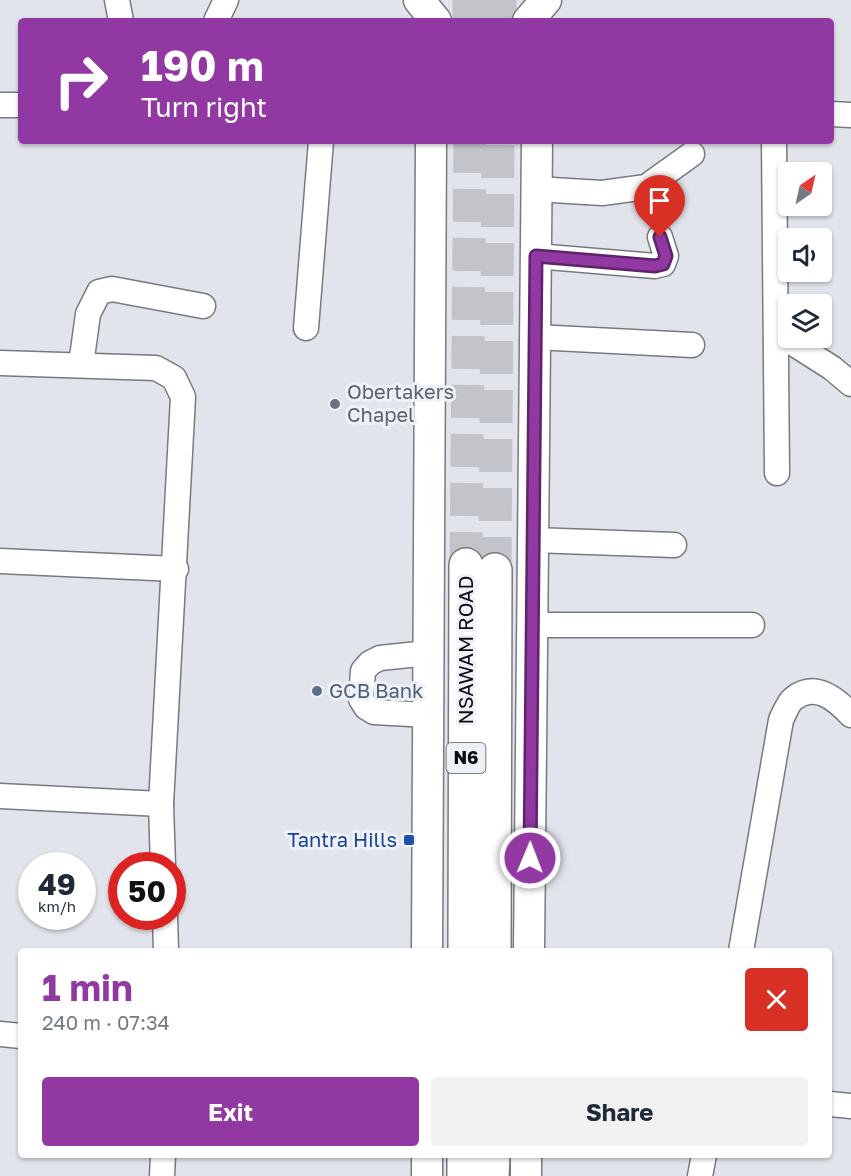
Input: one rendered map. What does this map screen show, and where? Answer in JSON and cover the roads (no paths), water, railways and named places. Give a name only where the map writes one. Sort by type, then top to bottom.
[{"type":"highway","name":"NSAWAM ROAD","points":[[465,948],[480,567],[494,948]]},
{"type":"highway","points":[[464,1158],[464,1176]]},
{"type":"highway","points":[[492,1176],[493,1158]]},
{"type":"main road","points":[[427,948],[431,144]]},
{"type":"main road","points":[[530,948],[537,144]]},
{"type":"main road","points":[[427,1158],[427,1176]]},
{"type":"main road","points":[[526,1158],[526,1176]]},
{"type":"street","points":[[117,0],[120,18]]},
{"type":"street","points":[[217,18],[226,0]]},
{"type":"street","points":[[0,105],[18,105]]},
{"type":"street","points":[[834,114],[851,115]]},
{"type":"street","points":[[306,328],[321,144]]},
{"type":"street","points":[[774,144],[777,473]]},
{"type":"street","points":[[536,189],[602,193],[646,188],[692,154]]},
{"type":"street","points":[[536,256],[655,266],[663,264],[666,256],[660,237]]},
{"type":"street","points":[[81,365],[88,314],[99,292],[112,289],[203,306]]},
{"type":"street","points":[[777,333],[832,368],[851,384]]},
{"type":"street","points":[[535,337],[692,345]]},
{"type":"street","points":[[0,363],[156,368],[174,378],[183,397],[176,569],[161,804],[163,852]]},
{"type":"street","points":[[533,540],[674,545]]},
{"type":"street","points":[[0,561],[176,569]]},
{"type":"street","points":[[532,624],[752,626]]},
{"type":"street","points":[[428,653],[380,658],[370,663],[363,671],[361,699],[366,707],[374,711],[428,715]]},
{"type":"street","points":[[742,948],[781,720],[792,699],[813,692],[834,696],[851,715]]},
{"type":"street","points":[[0,796],[161,804]]},
{"type":"street","points":[[165,930],[166,948]]},
{"type":"street","points":[[0,1035],[18,1035]]},
{"type":"street","points":[[832,1104],[851,1106]]},
{"type":"street","points":[[162,1176],[163,1158]]},
{"type":"street","points":[[700,1176],[703,1158]]},
{"type":"tunnel","points":[[469,0],[469,18]]},
{"type":"tunnel","points":[[500,0],[500,18]]},
{"type":"tunnel","points":[[466,565],[470,144]]},
{"type":"tunnel","points":[[495,570],[498,144]]},
{"type":"place","name":"Obertakers Chapel","points":[[335,404]]},
{"type":"place","name":"GCB Bank","points":[[317,691]]},
{"type":"place","name":"Tantra Hills","points":[[409,840]]}]
